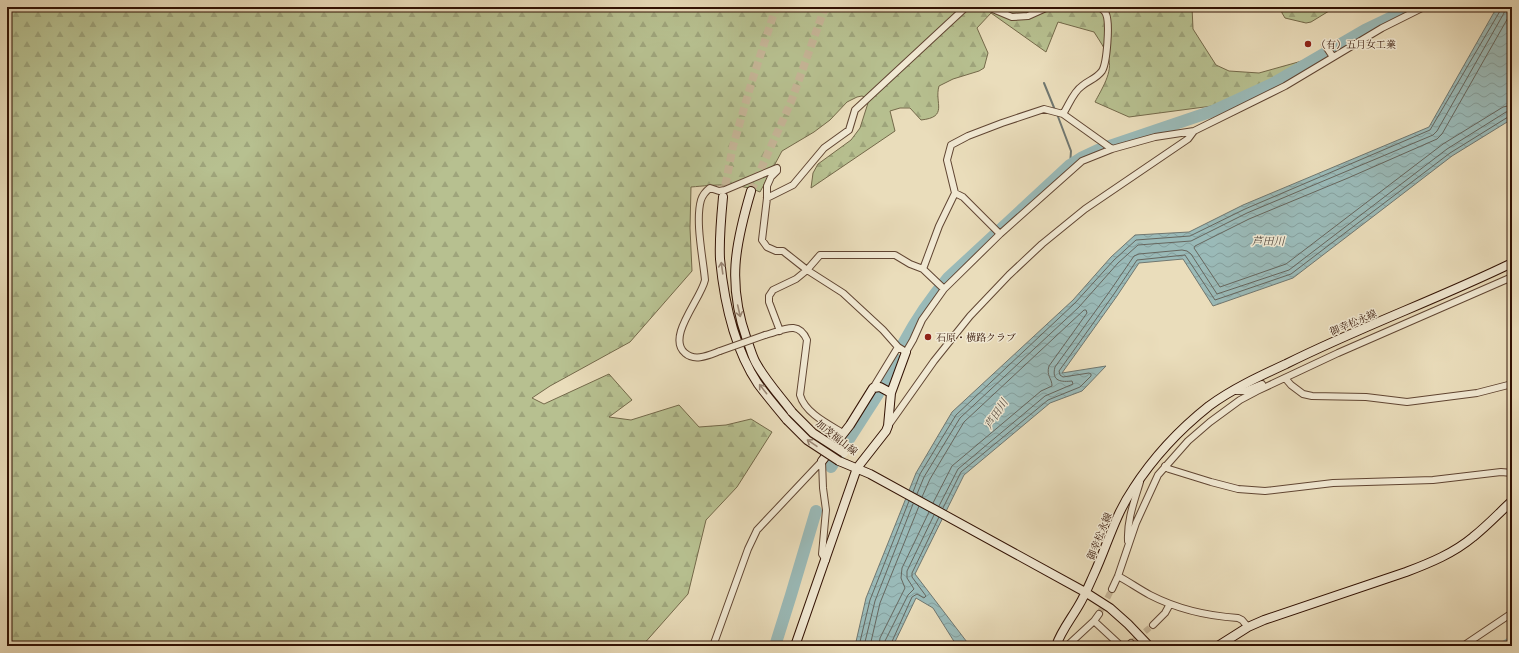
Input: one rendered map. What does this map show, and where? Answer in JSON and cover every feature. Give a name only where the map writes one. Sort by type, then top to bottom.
[{"type":"main road","name":"加茂福山線","points":[[751,191],[740,228],[734,272],[737,301],[744,330],[755,361],[770,384],[792,412],[814,433],[844,453],[858,468]]},
{"type":"main road","name":"加茂福山線","points":[[723,197],[720,230],[720,258],[727,303],[734,331],[745,360],[758,384],[786,420],[807,440],[840,461],[858,468]]},
{"type":"main road","name":"御幸松永線","points":[[1056,646],[1059,636],[1079,606],[1086,592],[1122,507],[1143,475],[1163,450],[1186,426],[1210,406],[1233,391],[1315,349],[1464,286],[1512,263]]},
{"type":"main road","points":[[795,646],[858,468],[883,436],[888,426],[891,393],[906,352]]},
{"type":"main road","points":[[822,461],[873,388],[880,387],[891,393]]},
{"type":"main road","points":[[858,468],[1086,592],[1110,608],[1149,646]]},
{"type":"main road","points":[[1218,646],[1248,627],[1264,620],[1424,565],[1454,551],[1472,538],[1512,500]]},
{"type":"street","points":[[767,198],[793,185],[824,148],[849,130],[855,110],[966,7]]},
{"type":"street","points":[[988,7],[1012,17],[1028,16],[1048,7]]},
{"type":"street","points":[[1058,113],[1083,85],[1095,79],[1103,70],[1108,37],[1108,22],[1106,12],[1100,7]]},
{"type":"street","points":[[843,433],[823,421],[803,403],[800,395],[807,340],[799,329],[794,327],[780,331],[698,358],[690,356],[680,347],[679,340],[682,325],[703,287],[705,280],[699,217],[701,200],[705,191],[710,188],[719,191],[725,190],[776,168],[777,171],[770,177],[767,186],[762,240],[767,247],[783,252],[807,270],[843,293],[883,330],[898,347],[906,352],[922,320],[942,287],[1082,161],[1112,149],[1155,137],[1194,131],[1285,86],[1382,28],[1424,7]]},
{"type":"street","points":[[1325,45],[1333,57]]},
{"type":"street","points":[[923,269],[939,226],[955,193],[948,160],[951,145],[968,136],[1044,109],[1058,113],[1112,149]]},
{"type":"street","points":[[888,426],[934,361],[970,316],[1009,274],[1084,209],[1188,139],[1194,131]]},
{"type":"street","points":[[955,193],[963,197],[1000,234]]},
{"type":"street","points":[[780,331],[769,302],[769,296],[773,290],[796,279],[807,270],[820,255],[895,255],[923,269],[942,287]]},
{"type":"street","points":[[1112,589],[1136,523],[1158,475],[1188,441],[1210,422],[1240,400],[1283,379],[1338,353],[1511,279]]},
{"type":"street","points":[[873,388],[898,347]]},
{"type":"street","points":[[1233,391],[1245,391],[1271,380],[1283,379],[1303,394],[1312,396],[1366,397],[1407,402],[1478,393],[1512,384]]},
{"type":"street","points":[[822,461],[823,488],[826,510],[822,554],[826,560]]},
{"type":"street","points":[[713,646],[748,549],[757,530],[822,461]]},
{"type":"street","points":[[1165,466],[1169,469],[1238,489],[1265,491],[1333,483],[1433,480],[1500,472],[1512,473]]},
{"type":"street","points":[[1129,545],[1128,530],[1132,508],[1143,475]]},
{"type":"street","points":[[1118,576],[1150,595],[1170,604],[1205,614],[1238,618],[1248,627]]},
{"type":"street","points":[[1153,625],[1165,614],[1170,604]]},
{"type":"street","points":[[1463,646],[1512,613]]},
{"type":"street","points":[[1067,646],[1094,621],[1099,614]]},
{"type":"street","points":[[1094,621],[1121,646]]},
{"type":"green space","points":[[7,7],[1192,7],[1193,29],[1216,65],[1229,71],[1259,73],[1309,59],[1313,67],[1212,106],[1129,117],[1095,102],[1106,80],[1109,62],[1105,50],[1094,32],[1058,22],[1046,52],[991,13],[977,28],[988,53],[984,68],[953,79],[939,86],[939,108],[935,116],[921,120],[910,108],[900,108],[890,111],[895,131],[811,188],[813,173],[818,164],[851,140],[860,128],[868,103],[867,98],[862,96],[857,97],[847,102],[830,120],[814,132],[782,151],[760,192],[734,185],[691,187],[690,228],[692,271],[630,342],[550,386],[532,398],[544,404],[609,374],[632,400],[609,417],[631,420],[679,405],[699,427],[726,425],[751,419],[772,432],[737,487],[706,520],[688,594],[642,646],[7,646]]},
{"type":"green space","points":[[1281,7],[1342,7],[1329,11],[1311,22],[1306,23],[1285,18]]},
{"type":"water","name":"芦田川","points":[[1497,7],[1512,7],[1512,119],[1452,156],[1293,278],[1213,306],[1183,259],[1139,263],[1062,373],[1106,366],[1082,391],[1050,403],[964,475],[915,574],[970,646],[955,646],[955,643],[933,608],[916,598],[893,646],[855,646],[866,598],[916,473],[952,412],[1073,300],[1111,257],[1135,235],[1189,232],[1243,205],[1429,127]]},
{"type":"waterway","points":[[903,344],[924,310],[948,278],[1070,165],[1098,150],[1213,111],[1272,84],[1365,30],[1413,7]]},
{"type":"waterway","points":[[1044,83],[1055,110]]},
{"type":"waterway","points":[[1057,114],[1071,151],[1070,165]]},
{"type":"waterway","points":[[884,383],[895,359]]},
{"type":"waterway","points":[[831,467],[878,394]]},
{"type":"waterway","points":[[775,646],[816,511]]},
{"type":"waterway","points":[[1506,646],[1512,642]]},
{"type":"tunnel","points":[[723,197],[733,146],[776,7]]},
{"type":"tunnel","points":[[751,191],[791,102],[825,7]]},
{"type":"tunnel","points":[[1099,614],[1112,589]]},
{"type":"tunnel","points":[[1131,643],[1153,625]]},
{"type":"place","name":"（有）五月女工業","points":[[1308,44]]},
{"type":"place","name":"石原・横路クラブ","points":[[928,337]]}]
